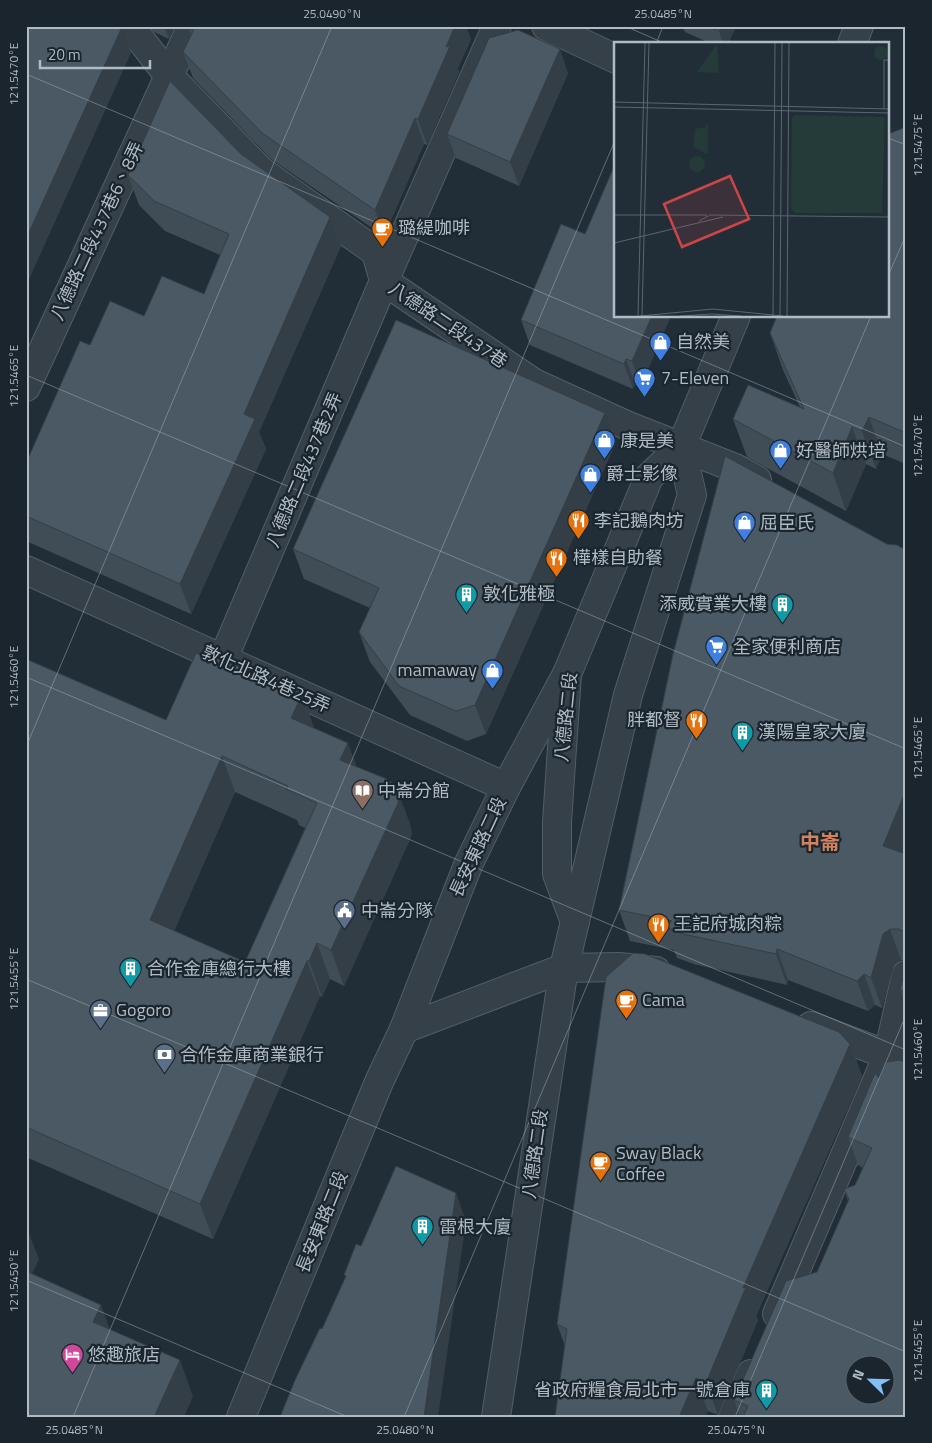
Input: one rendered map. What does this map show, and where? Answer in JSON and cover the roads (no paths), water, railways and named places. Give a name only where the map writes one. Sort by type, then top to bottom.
[{"type":"street","name":"八德路二段437巷","points":[[130,26],[169,76],[262,171],[376,252],[384,281],[534,383],[681,447],[735,468],[778,491]]},
{"type":"street","name":"八德路二段437巷6、8弄","points":[[26,387],[192,26]]},
{"type":"street","name":"八德路二段437巷2弄","points":[[223,659],[384,281],[497,26]]},
{"type":"street","points":[[546,26],[614,58]]},
{"type":"street","points":[[853,42],[859,26]]},
{"type":"street","name":"八德路二段","points":[[575,922],[557,874],[558,822],[567,674],[649,478],[681,447],[735,318]]},
{"type":"street","name":"八德路二段","points":[[496,1417],[564,968],[628,695],[692,494],[681,447]]},
{"type":"street","name":"敦化北路4巷25弄","points":[[26,570],[506,786]]},
{"type":"street","name":"長安東路二段","points":[[241,1417],[383,1073],[404,1028],[461,881],[506,786],[567,674]]},
{"type":"street","points":[[404,1028],[564,968],[619,967],[670,972],[679,976]]},
{"type":"street","points":[[733,1417],[764,1344],[897,1058],[906,974]]},
{"type":"street","points":[[788,1017],[897,1058]]},
{"type":"place","name":"璐緹咖啡","points":[[382,247]]},
{"type":"place","name":"自然美","points":[[660,361]]},
{"type":"place","name":"7-Eleven","points":[[645,397]]},
{"type":"place","name":"康是美","points":[[604,460]]},
{"type":"place","name":"好醫師烘培","points":[[780,470]]},
{"type":"place","name":"爵士影像","points":[[590,493]]},
{"type":"place","name":"李記鵝肉坊","points":[[578,540]]},
{"type":"place","name":"屈臣氏","points":[[744,542]]},
{"type":"place","name":"樺樣自助餐","points":[[557,577]]},
{"type":"place","name":"敦化雅極","points":[[467,613]]},
{"type":"place","name":"添威實業大樓","points":[[783,623]]},
{"type":"place","name":"全家便利商店","points":[[717,666]]},
{"type":"place","name":"mamaway","points":[[493,689]]},
{"type":"place","name":"胖都督","points":[[697,739]]},
{"type":"place","name":"漢陽皇家大廈","points":[[742,751]]},
{"type":"place","name":"中崙分館","points":[[362,810]]},
{"type":"place","name":"中崙分隊","points":[[345,930]]},
{"type":"place","name":"王記府城肉粽","points":[[658,943]]},
{"type":"place","name":"合作金庫總行大樓","points":[[131,988]]},
{"type":"place","name":"Cama","points":[[626,1019]]},
{"type":"place","name":"Gogoro","points":[[100,1029]]},
{"type":"place","name":"合作金庫商業銀行","points":[[164,1074]]},
{"type":"place","name":"Sway Black Coffee","points":[[600,1182]]},
{"type":"place","name":"雷根大廈","points":[[423,1246]]},
{"type":"place","name":"悠趣旅店","points":[[72,1374]]},
{"type":"place","name":"省政府糧食局北市一號倉庫","points":[[766,1409]]},
{"type":"district","name":"中崙","points":[[820,842]]}]
